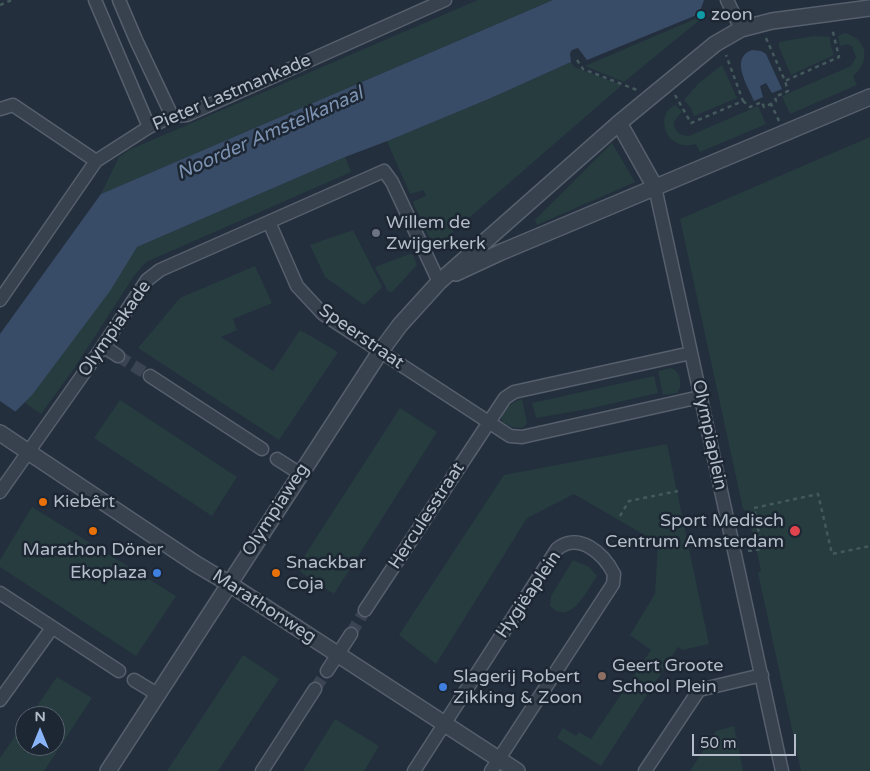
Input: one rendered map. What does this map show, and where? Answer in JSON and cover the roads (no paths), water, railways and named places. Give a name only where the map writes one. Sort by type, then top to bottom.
[{"type":"street","points":[[95,0],[149,127]]},
{"type":"street","points":[[119,0],[172,116]]},
{"type":"street","name":"Pieter Lastmankade","points":[[0,300],[96,161],[149,127],[172,116],[186,115],[445,0]]},
{"type":"street","points":[[727,0],[741,29]]},
{"type":"street","points":[[438,282],[619,123],[714,44],[741,29],[772,21],[870,8]]},
{"type":"street","points":[[438,282],[498,253],[870,97]]},
{"type":"street","points":[[0,109],[13,105],[96,161]]},
{"type":"street","name":"Olympiaplein","points":[[619,123],[655,187],[782,771]]},
{"type":"street","name":"Olympiakade","points":[[0,492],[104,346],[147,280],[160,270],[384,171],[392,182],[433,266],[438,282]]},
{"type":"street","name":"Speerstraat","points":[[269,222],[297,286],[323,314],[488,422]]},
{"type":"street","name":"Olympiaweg","points":[[108,771],[228,583],[380,352],[400,325],[438,282]]},
{"type":"street","points":[[104,346],[118,356]]},
{"type":"street","name":"Herculesstraat","points":[[366,610],[505,398],[514,392],[691,353]]},
{"type":"street","points":[[150,376],[262,449]]},
{"type":"street","points":[[488,422],[510,436],[522,436],[700,397]]},
{"type":"street","name":"Marathonweg","points":[[6,437],[196,564],[445,724],[495,765],[517,771]]},
{"type":"street","points":[[277,459],[300,474]]},
{"type":"street","name":"Hygiëaplein","points":[[414,771],[557,549],[564,544],[572,542],[583,544],[604,558],[614,574],[613,584],[495,765]]},
{"type":"street","points":[[0,593],[119,671]]},
{"type":"street","points":[[0,700],[52,628]]},
{"type":"street","points":[[327,671],[350,634]]},
{"type":"street","points":[[646,771],[699,690],[762,675]]},
{"type":"street","points":[[134,680],[157,694]]},
{"type":"street","points":[[262,771],[315,689]]},
{"type":"water","name":"Noorder Amstelkanaal","points":[[553,0],[704,0],[699,14],[587,60],[578,48],[572,50],[570,53],[571,62],[491,98],[345,157],[137,247],[110,291],[32,395],[15,412],[0,434],[0,334],[101,194]]},
{"type":"water","points":[[752,50],[761,51],[766,54],[782,89],[772,93],[766,83],[760,86],[763,97],[754,101],[741,66],[745,54]]},
{"type":"tunnel","points":[[118,356],[150,376]]},
{"type":"tunnel","points":[[351,634],[365,610]]},
{"type":"tunnel","points":[[315,689],[327,671]]},
{"type":"place","name":"zoon","points":[[701,15]]},
{"type":"place","name":"Willem de Zwijgerkerk","points":[[376,233]]},
{"type":"place","name":"Kiebêrt","points":[[43,502]]},
{"type":"place","name":"Marathon Döner","points":[[93,531]]},
{"type":"place","name":"Sport Medisch Centrum Amsterdam","points":[[795,531]]},
{"type":"place","name":"Ekoplaza","points":[[157,573]]},
{"type":"place","name":"Snackbar Coja","points":[[276,573]]},
{"type":"place","name":"Geert Groote School Plein","points":[[602,676]]},
{"type":"place","name":"Slagerij Robert Zikking & Zoon","points":[[443,687]]}]
